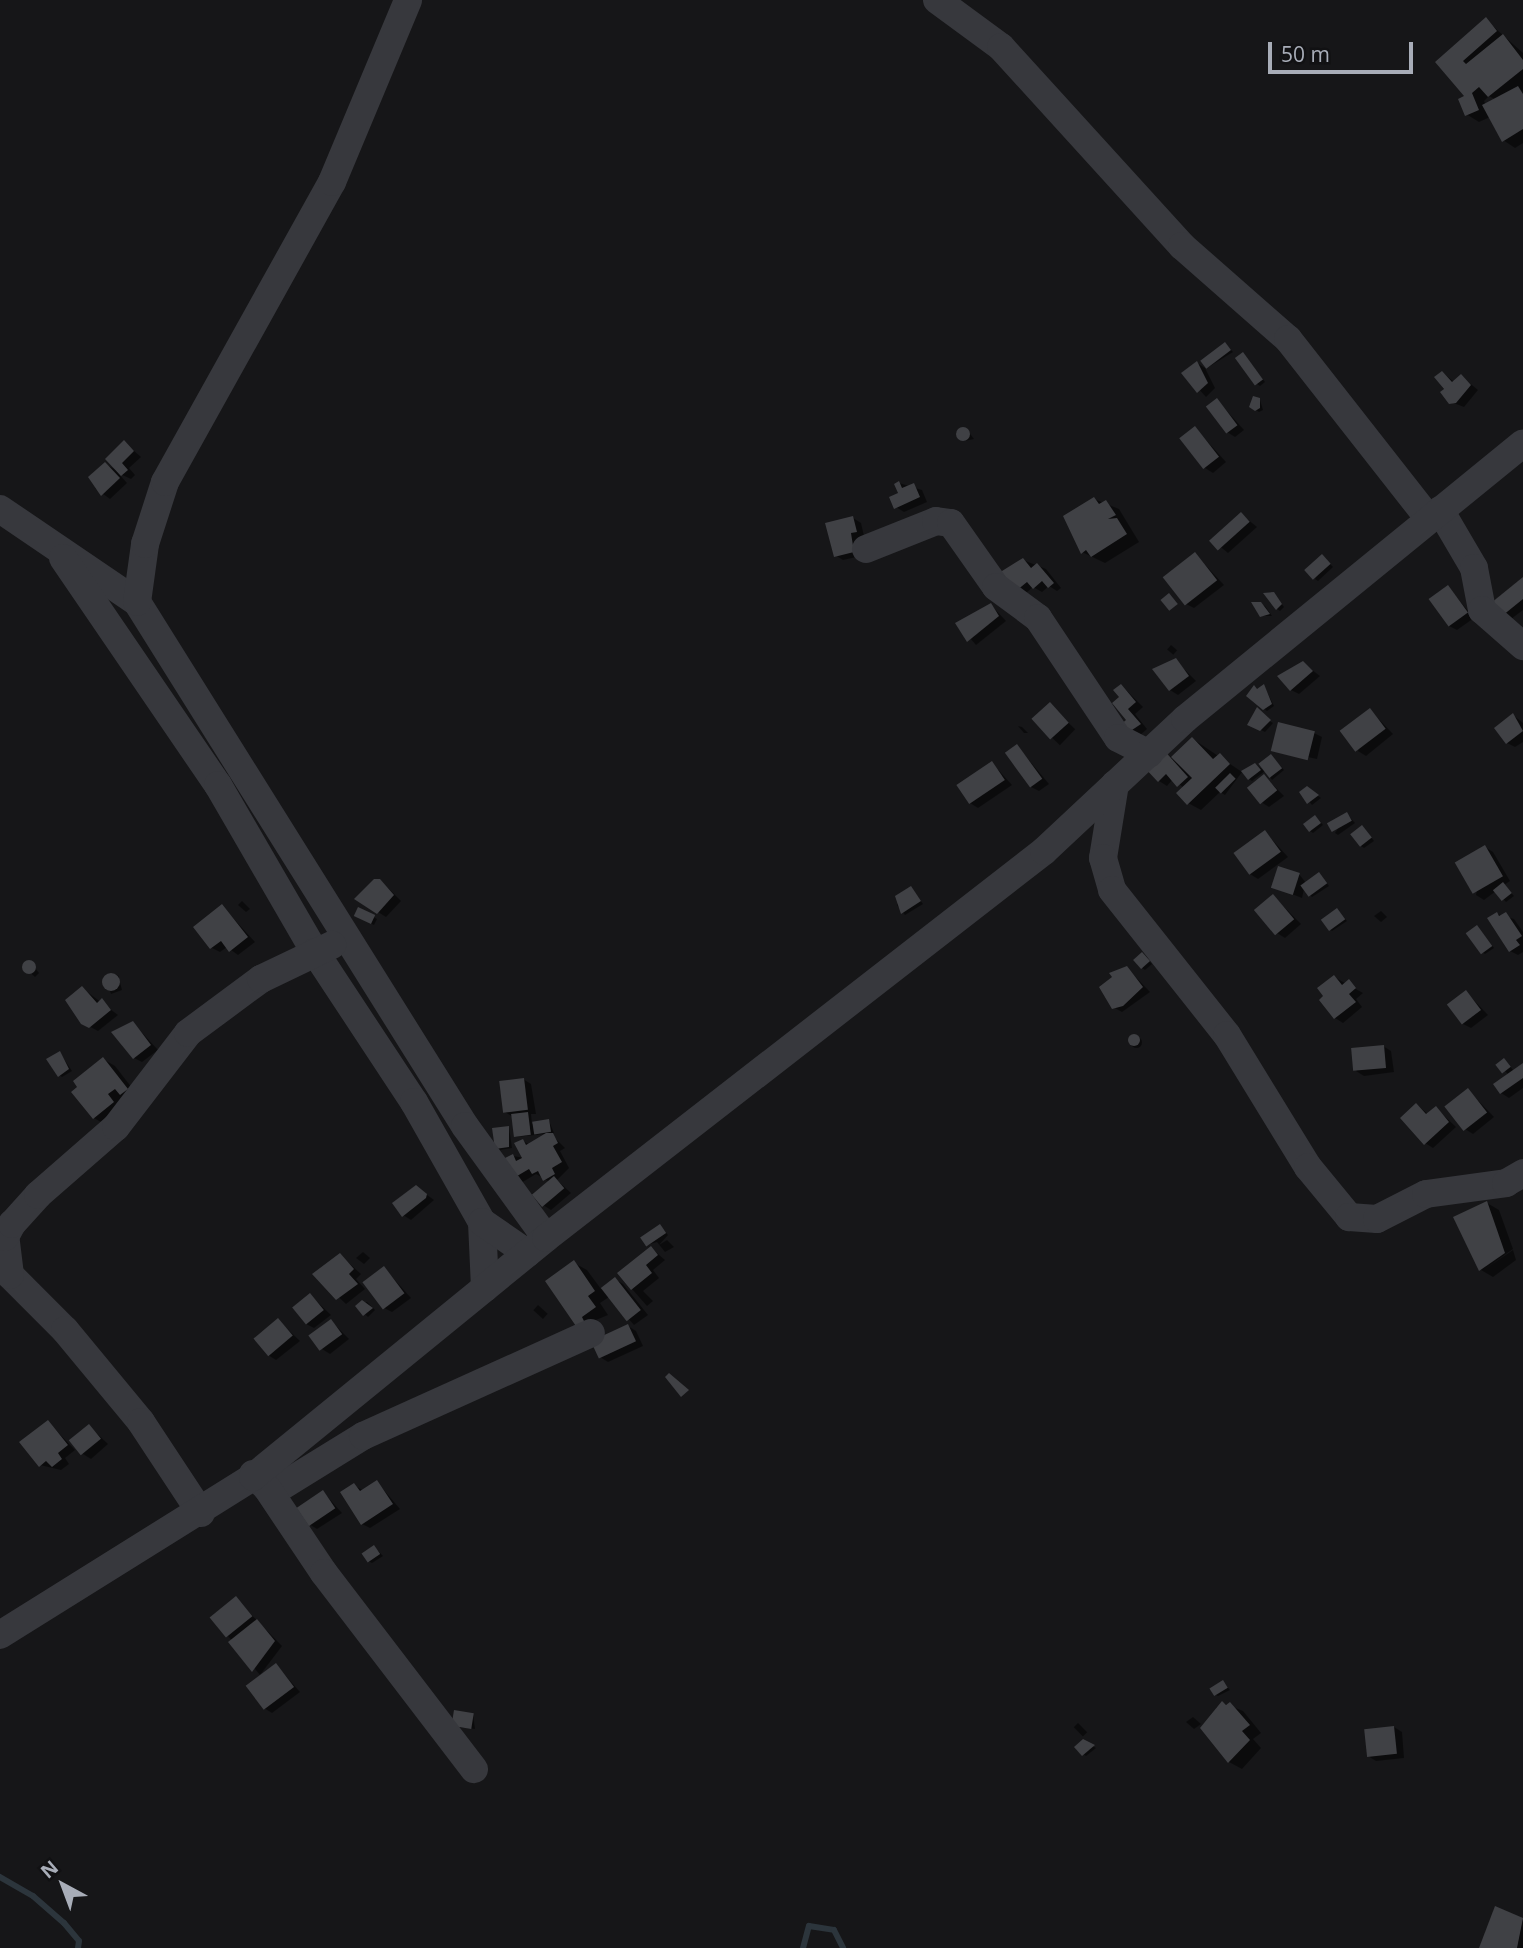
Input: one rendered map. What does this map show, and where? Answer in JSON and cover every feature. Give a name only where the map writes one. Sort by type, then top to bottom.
[{"type":"street","points":[[137,602],[145,544],[165,482],[332,182],[408,0]]},
{"type":"street","points":[[937,0],[1000,47],[1182,246],[1288,339],[1435,514],[1474,568],[1482,610],[1523,646]]},
{"type":"street","points":[[0,1635],[201,1513],[260,1481],[537,1246],[1002,884],[1309,614],[1523,443]]},
{"type":"street","points":[[0,509],[137,602],[537,1246]]},
{"type":"street","points":[[866,549],[936,521],[951,523],[996,587],[1038,618],[1118,738],[1149,754]]},
{"type":"street","points":[[57,547],[218,785],[315,952],[414,1102],[482,1222],[485,1288]]},
{"type":"street","points":[[1115,784],[1103,858],[1112,890],[1227,1035],[1308,1167],[1349,1217],[1377,1219],[1426,1194],[1506,1183],[1523,1173]]},
{"type":"street","points":[[201,1513],[141,1422],[65,1329],[5,1270],[5,1237],[12,1224],[38,1195],[116,1127],[188,1033],[261,979],[348,938]]},
{"type":"street","points":[[482,1222],[537,1246]]},
{"type":"street","points":[[260,1481],[282,1486],[363,1436],[463,1387],[590,1333]]},
{"type":"street","points":[[260,1481],[324,1573],[474,1769]]},
{"type":"building","points":[[1486,17],[1497,31],[1463,61],[1466,64],[1503,34],[1523,60],[1523,69],[1488,97],[1479,87],[1472,93],[1479,110],[1465,116],[1458,99],[1464,96],[1435,62]]},
{"type":"building","points":[[1518,86],[1523,94],[1523,129],[1502,142],[1482,105]]},
{"type":"building","points":[[1225,342],[1231,350],[1206,369],[1200,361]]},
{"type":"building","points":[[1243,352],[1263,380],[1255,385],[1235,358]]},
{"type":"building","points":[[1197,361],[1208,383],[1197,393],[1181,373]]},
{"type":"building","points":[[1442,371],[1452,382],[1461,374],[1471,385],[1456,403],[1449,404],[1440,392],[1444,389],[1434,377]]},
{"type":"building","points":[[1253,396],[1260,398],[1260,408],[1255,411],[1249,407]]},
{"type":"building","points":[[1217,398],[1237,425],[1226,434],[1206,406]]},
{"type":"building","points":[[1195,426],[1219,457],[1203,469],[1179,438]]},
{"type":"building","points":[[963,427],[968,429],[968,439],[963,441],[958,439],[956,434],[958,429]]},
{"type":"building","points":[[124,440],[134,451],[122,463],[128,470],[121,476],[105,459]]},
{"type":"building","points":[[105,462],[120,478],[101,496],[88,477]]},
{"type":"building","points":[[899,481],[902,488],[914,483],[920,497],[894,509],[889,497],[898,493],[894,484]]},
{"type":"building","points":[[1094,497],[1099,504],[1106,500],[1116,515],[1108,519],[1117,518],[1127,534],[1091,557],[1086,550],[1081,554],[1063,516]]},
{"type":"building","points":[[1241,512],[1250,522],[1218,550],[1209,541]]},
{"type":"building","points":[[853,516],[857,532],[851,533],[854,552],[834,557],[825,523]]},
{"type":"building","points":[[1195,552],[1217,580],[1185,606],[1163,577]]},
{"type":"building","points":[[1322,554],[1331,564],[1313,580],[1304,570]]},
{"type":"building","points":[[1023,558],[1031,568],[1037,563],[1054,583],[1048,588],[1042,581],[1033,589],[1027,582],[1010,596],[994,576]]},
{"type":"building","points":[[1523,577],[1523,599],[1502,616],[1491,603]]},
{"type":"building","points":[[1448,585],[1468,613],[1449,627],[1429,599]]},
{"type":"building","points":[[1274,592],[1282,604],[1276,610],[1263,593]]},
{"type":"building","points":[[1169,593],[1178,604],[1169,611],[1160,600]]},
{"type":"building","points":[[1251,602],[1261,602],[1270,614],[1260,617]]},
{"type":"building","points":[[991,603],[999,616],[967,642],[955,623]]},
{"type":"building","points":[[1176,658],[1189,676],[1169,691],[1152,669]]},
{"type":"building","points":[[1303,661],[1313,671],[1290,691],[1277,676]]},
{"type":"building","points":[[1121,684],[1136,702],[1128,709],[1141,724],[1132,730],[1119,726],[1126,720],[1112,703],[1119,697],[1113,690]]},
{"type":"building","points":[[1264,684],[1272,704],[1263,710],[1246,696],[1254,685],[1257,689]]},
{"type":"building","points":[[1050,702],[1069,723],[1050,740],[1031,719]]},
{"type":"building","points":[[1257,707],[1271,720],[1260,731],[1247,725]]},
{"type":"building","points":[[1370,708],[1386,729],[1355,752],[1340,731]]},
{"type":"building","points":[[1513,713],[1523,731],[1506,744],[1494,728]]},
{"type":"building","points":[[1278,722],[1315,731],[1308,760],[1271,751]]},
{"type":"building","points":[[1192,737],[1213,759],[1220,753],[1230,764],[1187,805],[1176,793],[1192,778],[1171,757]]},
{"type":"building","points":[[1017,744],[1042,779],[1030,788],[1005,753]]},
{"type":"building","points":[[1162,748],[1188,777],[1177,787],[1166,774],[1158,782],[1143,766]]},
{"type":"building","points":[[1271,754],[1282,768],[1269,778],[1258,764]]},
{"type":"building","points":[[992,761],[1005,780],[969,804],[956,785]]},
{"type":"building","points":[[1255,763],[1261,770],[1248,780],[1241,771]]},
{"type":"building","points":[[1230,773],[1236,779],[1221,794],[1215,788]]},
{"type":"building","points":[[1264,774],[1277,790],[1260,804],[1247,788]]},
{"type":"building","points":[[1307,786],[1319,795],[1307,804],[1299,792]]},
{"type":"building","points":[[1347,812],[1352,821],[1332,832],[1327,823]]},
{"type":"building","points":[[1315,815],[1321,823],[1309,832],[1303,824]]},
{"type":"building","points":[[1362,825],[1372,838],[1360,847],[1350,834]]},
{"type":"building","points":[[1265,830],[1281,852],[1249,875],[1233,853]]},
{"type":"building","points":[[1485,845],[1503,876],[1473,894],[1455,863]]},
{"type":"building","points":[[1278,866],[1300,873],[1293,895],[1271,888]]},
{"type":"building","points":[[1319,872],[1327,883],[1309,897],[1300,886]]},
{"type":"building","points":[[374,879],[380,879],[394,895],[377,914],[354,899]]},
{"type":"building","points":[[1503,882],[1512,893],[1502,901],[1493,890]]},
{"type":"building","points":[[911,886],[921,901],[901,914],[895,896]]},
{"type":"building","points":[[1273,894],[1294,919],[1275,935],[1254,910]]},
{"type":"building","points":[[222,904],[248,937],[229,952],[221,941],[210,949],[193,927]]},
{"type":"building","points":[[358,907],[375,915],[371,924],[354,916]]},
{"type":"building","points":[[1337,908],[1345,919],[1329,931],[1321,920]]},
{"type":"building","points":[[1497,912],[1499,916],[1506,912],[1522,936],[1516,940],[1520,945],[1509,952],[1487,918]]},
{"type":"building","points":[[1477,925],[1492,946],[1481,954],[1466,933]]},
{"type":"building","points":[[1142,952],[1150,961],[1141,969],[1133,960]]},
{"type":"building","points":[[26,960],[32,960],[36,967],[32,974],[26,974],[22,970],[22,964]]},
{"type":"building","points":[[1127,966],[1143,987],[1123,1006],[1112,1009],[1099,987],[1112,977],[1109,973]]},
{"type":"building","points":[[111,973],[117,976],[120,982],[117,988],[111,991],[105,988],[102,982],[105,976]]},
{"type":"building","points":[[1334,975],[1342,985],[1349,979],[1356,988],[1349,994],[1356,1002],[1334,1019],[1319,1000],[1323,996],[1317,988]]},
{"type":"building","points":[[82,986],[97,1003],[102,998],[111,1010],[89,1028],[81,1024],[65,1000]]},
{"type":"building","points":[[1466,990],[1481,1010],[1462,1024],[1447,1004]]},
{"type":"building","points":[[133,1021],[151,1045],[133,1059],[111,1032]]},
{"type":"building","points":[[1129,1035],[1139,1035],[1139,1045],[1129,1045]]},
{"type":"building","points":[[1384,1045],[1386,1068],[1353,1071],[1351,1048]]},
{"type":"building","points":[[60,1051],[69,1069],[58,1077],[46,1059]]},
{"type":"building","points":[[103,1057],[128,1089],[120,1095],[115,1089],[108,1094],[114,1102],[93,1119],[71,1092],[77,1087],[73,1081]]},
{"type":"building","points":[[1504,1058],[1511,1067],[1502,1073],[1495,1065]]},
{"type":"building","points":[[1523,1063],[1523,1078],[1500,1094],[1493,1084]]},
{"type":"building","points":[[524,1078],[528,1110],[503,1113],[499,1081]]},
{"type":"building","points":[[1468,1088],[1487,1112],[1463,1131],[1444,1106]]},
{"type":"building","points":[[1416,1103],[1426,1114],[1436,1106],[1449,1122],[1424,1145],[1400,1118]]},
{"type":"building","points":[[528,1112],[531,1135],[514,1137],[511,1114]]},
{"type":"building","points":[[549,1119],[551,1132],[534,1134],[532,1122]]},
{"type":"building","points":[[509,1126],[509,1147],[495,1149],[492,1128]]},
{"type":"building","points":[[546,1133],[553,1133],[558,1143],[553,1146],[562,1162],[552,1168],[555,1174],[543,1181],[538,1171],[532,1174],[529,1169],[512,1179],[501,1160],[513,1154],[516,1161],[522,1158],[514,1143],[523,1139],[526,1145]]},
{"type":"building","points":[[554,1176],[564,1188],[542,1207],[532,1195]]},
{"type":"building","points":[[416,1185],[427,1194],[426,1198],[402,1217],[392,1203]]},
{"type":"building","points":[[1487,1201],[1505,1253],[1479,1271],[1453,1217]]},
{"type":"building","points":[[660,1224],[666,1233],[646,1247],[640,1237]]},
{"type":"building","points":[[651,1246],[658,1255],[646,1265],[652,1273],[631,1290],[617,1273]]},
{"type":"building","points":[[340,1253],[354,1269],[349,1274],[358,1284],[336,1300],[312,1274]]},
{"type":"building","points":[[574,1260],[595,1291],[588,1296],[596,1307],[582,1317],[585,1323],[578,1329],[545,1281]]},
{"type":"building","points":[[384,1266],[404,1293],[383,1309],[362,1282]]},
{"type":"building","points":[[615,1277],[641,1310],[627,1321],[601,1288]]},
{"type":"building","points":[[310,1293],[324,1310],[306,1325],[292,1307]]},
{"type":"building","points":[[362,1300],[373,1308],[363,1316],[355,1306]]},
{"type":"building","points":[[278,1318],[293,1336],[268,1356],[253,1339]]},
{"type":"building","points":[[331,1319],[342,1334],[320,1351],[308,1335]]},
{"type":"building","points":[[628,1324],[636,1341],[599,1359],[591,1341]]},
{"type":"building","points":[[669,1373],[689,1390],[681,1397],[665,1377]]},
{"type":"building","points":[[48,1420],[68,1445],[58,1453],[62,1459],[52,1467],[46,1461],[39,1467],[19,1442]]},
{"type":"building","points":[[89,1424],[101,1439],[81,1455],[69,1440]]},
{"type":"building","points":[[377,1480],[393,1504],[361,1525],[340,1492],[354,1483],[360,1491]]},
{"type":"building","points":[[323,1490],[335,1508],[309,1526],[296,1508]]},
{"type":"building","points":[[374,1545],[380,1554],[368,1563],[362,1553]]},
{"type":"building","points":[[236,1596],[252,1616],[226,1638],[210,1617]]},
{"type":"building","points":[[257,1619],[275,1641],[252,1672],[228,1642]]},
{"type":"building","points":[[276,1663],[294,1687],[264,1710],[246,1686]]},
{"type":"building","points":[[1223,1680],[1228,1688],[1214,1696],[1209,1688]]},
{"type":"building","points":[[1222,1701],[1226,1705],[1230,1702],[1250,1725],[1242,1731],[1250,1740],[1228,1763],[1200,1728]]},
{"type":"building","points":[[454,1710],[474,1713],[471,1729],[451,1726]]},
{"type":"building","points":[[1394,1726],[1397,1754],[1367,1757],[1364,1729]]},
{"type":"building","points":[[1083,1739],[1095,1745],[1082,1756],[1074,1747]]},
{"type":"building","points":[[1495,1906],[1523,1918],[1517,1948],[1479,1948]]},
{"type":"waterway","points":[[0,1877],[33,1896],[64,1923],[79,1941],[78,1948]]},
{"type":"waterway","points":[[803,1948],[809,1926],[834,1930],[843,1948]]}]
